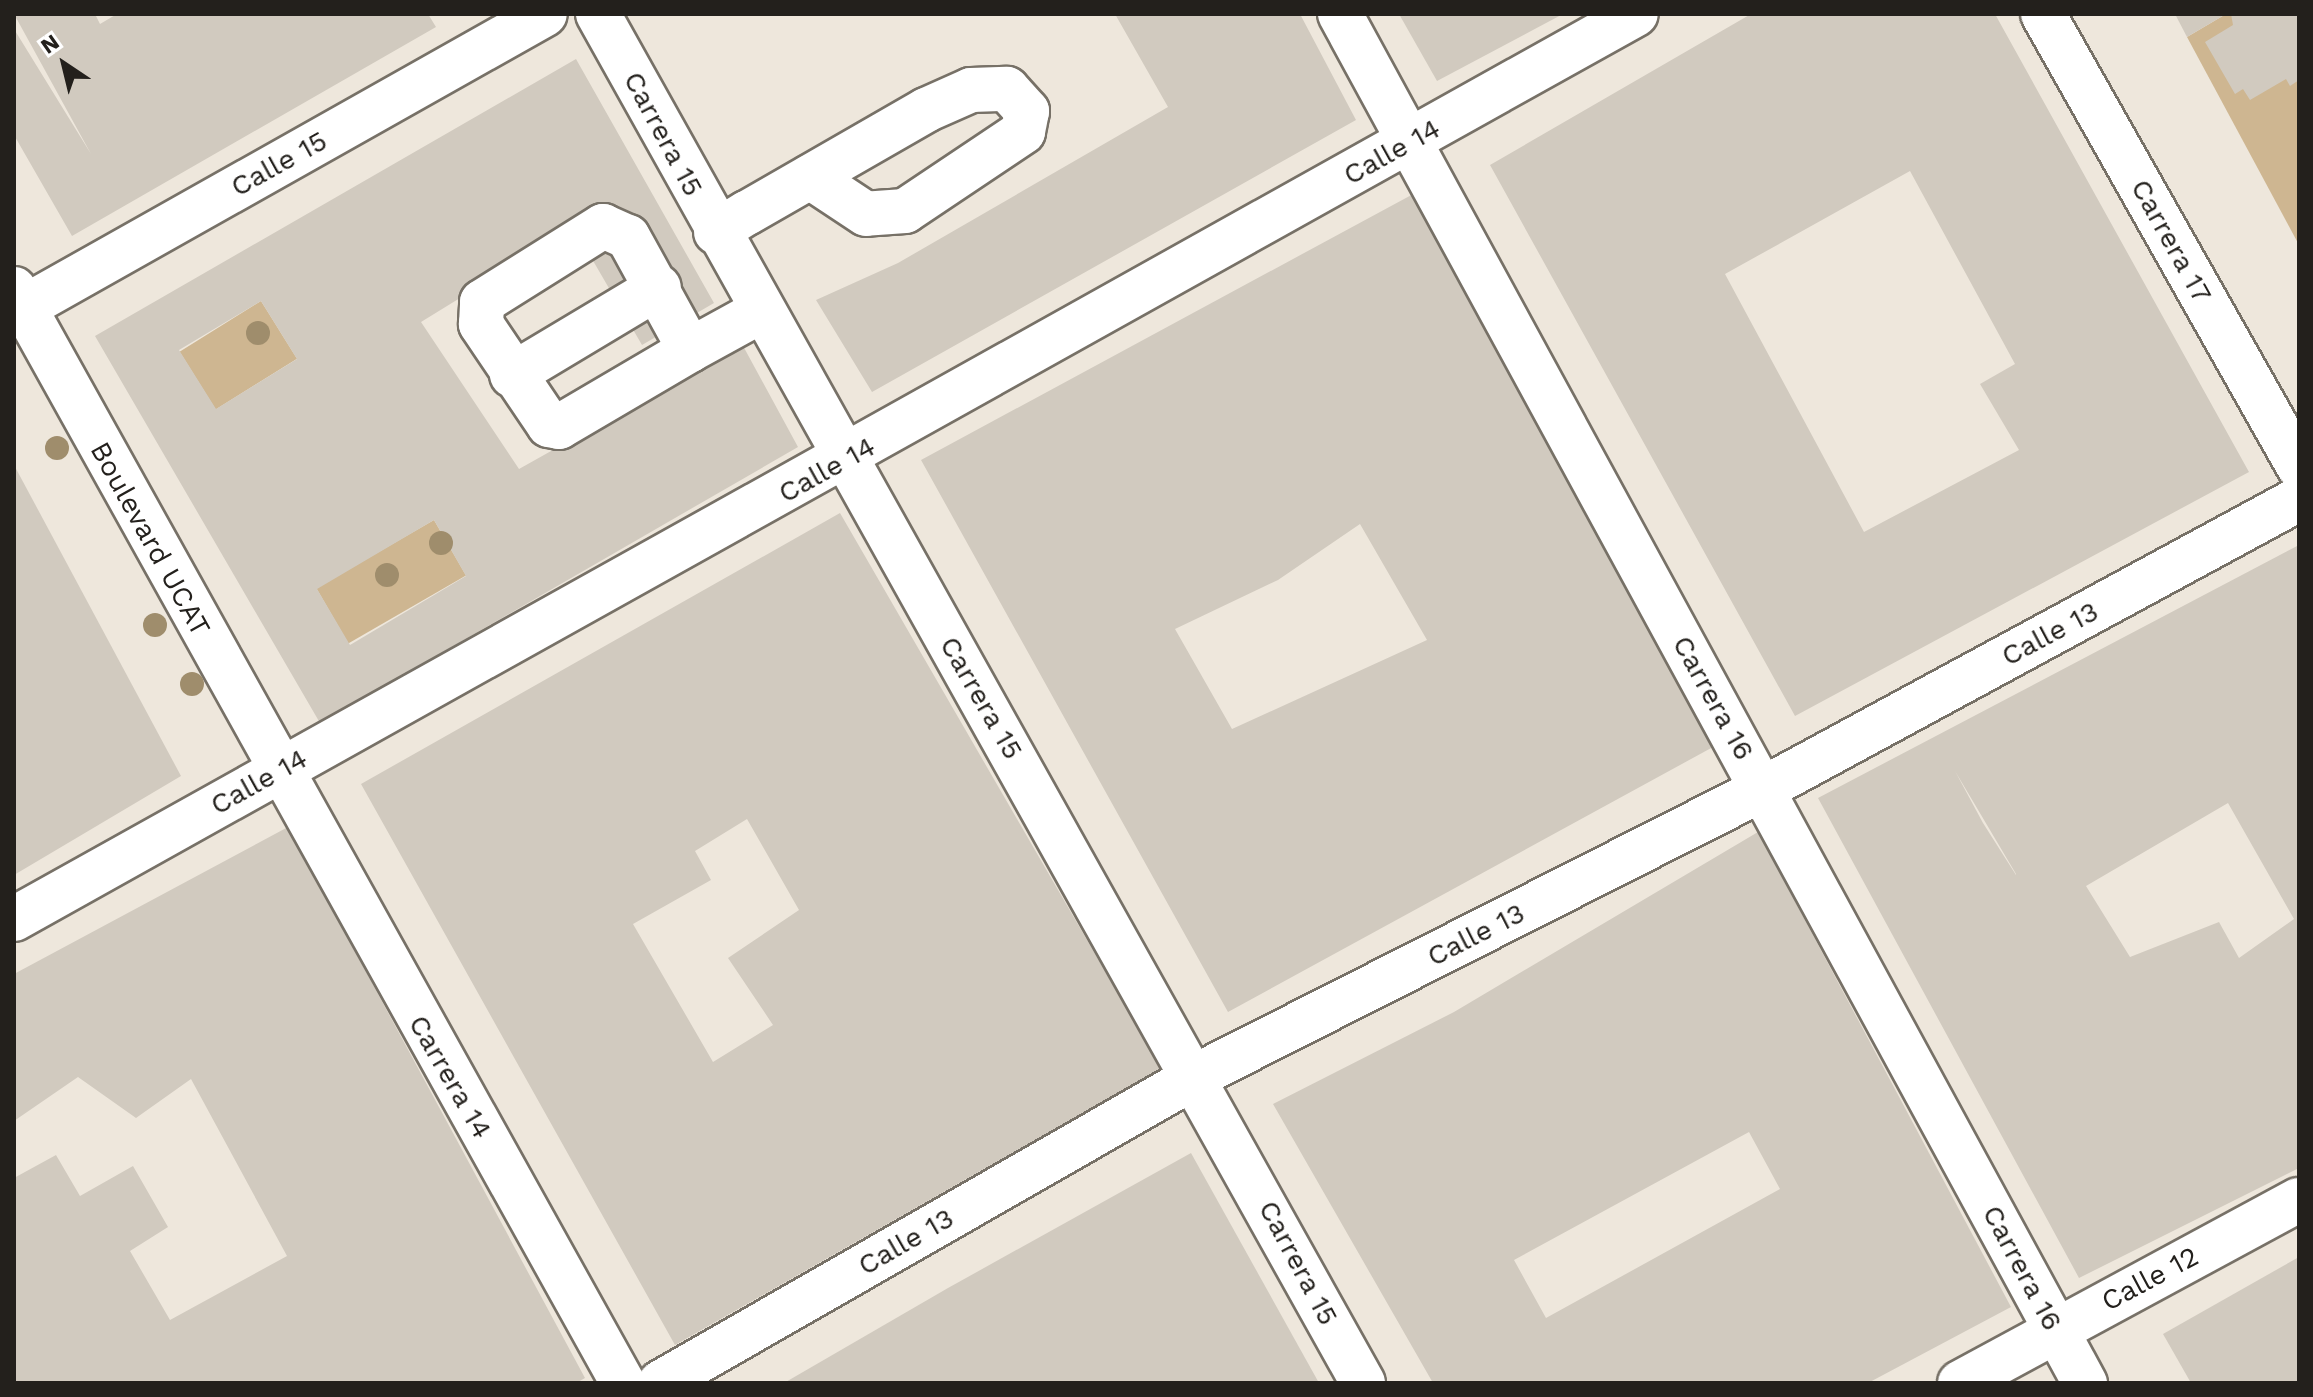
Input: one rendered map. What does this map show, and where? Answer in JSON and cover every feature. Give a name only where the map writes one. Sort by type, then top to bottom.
[{"type":"street","name":"Calle 15","points":[[17,303],[545,14]]},
{"type":"street","name":"Carrera 15","points":[[598,14],[759,312],[1196,1076],[1363,1383]]},
{"type":"street","name":"Carrera 16","points":[[1340,14],[2085,1383]]},
{"type":"street","name":"Calle 14","points":[[14,919],[276,771],[845,461],[1636,14]]},
{"type":"street","name":"Carrera 17","points":[[2043,14],[2299,467]]},
{"type":"street","points":[[716,232],[810,177]]},
{"type":"street","points":[[690,350],[659,287],[628,237],[603,226],[482,302],[481,324],[512,375],[541,419],[559,427],[759,312]]},
{"type":"street","points":[[512,375],[659,287]]},
{"type":"street","name":"Boulevard UCAT","points":[[17,303],[276,771]]},
{"type":"street","name":"Calle 13","points":[[660,1383],[1196,1076],[1763,789],[2299,499]]},
{"type":"street","name":"Carrera 14","points":[[276,771],[623,1383]]},
{"type":"street","name":"Calle 12","points":[[1960,1383],[2299,1200]]},
{"type":"shaded area","points":[[2226,14],[2299,14],[2299,245],[2187,37]]},
{"type":"shaded area","points":[[261,301],[297,359],[216,410],[180,352]]},
{"type":"shaded area","points":[[434,520],[466,575],[348,643],[316,588]]},
{"type":"building","points":[[14,14],[95,14],[100,24],[117,14],[428,14],[436,27],[72,236],[14,135],[14,29],[91,154]]},
{"type":"building","points":[[1115,14],[1300,14],[1356,120],[872,392],[816,300],[898,263],[1168,107]]},
{"type":"building","points":[[1399,14],[1563,14],[1437,81]]},
{"type":"building","points":[[1751,14],[1995,14],[2249,472],[1795,716],[1490,165]],"holes":[[[1910,171],[2015,364],[1980,384],[2019,450],[1864,532],[1725,274]]]},
{"type":"building","points":[[2175,14],[2226,14],[2187,37]]},
{"type":"building","points":[[2231,14],[2299,14],[2299,80],[2290,86],[2286,79],[2250,100],[2243,89],[2235,94],[2205,42],[2233,25]]},
{"type":"building","points":[[576,59],[714,303],[642,345],[574,228],[421,322],[519,469],[742,344],[798,447],[320,723],[95,336]],"holes":[[[261,301],[297,359],[216,409],[179,350]],[[434,520],[466,576],[350,645],[317,589]]]},
{"type":"building","points":[[1417,192],[1713,747],[1228,1012],[921,460]],"holes":[[[1360,524],[1427,640],[1232,729],[1175,629],[1278,580]]]},
{"type":"building","points":[[14,465],[181,776],[14,875]]},
{"type":"building","points":[[840,513],[1161,1068],[675,1345],[361,784]],"holes":[[[747,819],[799,910],[728,958],[773,1025],[713,1062],[633,924],[711,880],[695,851]]]},
{"type":"building","points":[[2299,545],[2299,1168],[2079,1278],[1818,798]],"holes":[[[1955,771],[2016,874],[2016,875],[1983,823]],[[2228,803],[2294,919],[2239,958],[2219,922],[2130,957],[2086,886]]]},
{"type":"building","points":[[288,827],[585,1378],[576,1383],[14,1383],[14,1178],[56,1155],[80,1196],[133,1166],[168,1227],[130,1251],[170,1320],[287,1256],[191,1079],[136,1118],[78,1077],[14,1121],[14,974]]},
{"type":"building","points":[[1758,832],[2011,1307],[1868,1383],[1433,1383],[1273,1104],[1454,1012]],"holes":[[[1749,1132],[1780,1189],[1546,1318],[1514,1260]]]},
{"type":"building","points":[[1191,1153],[1319,1383],[784,1383],[948,1288]]},
{"type":"building","points":[[2299,1257],[2299,1383],[2191,1383],[2163,1334]]}]
